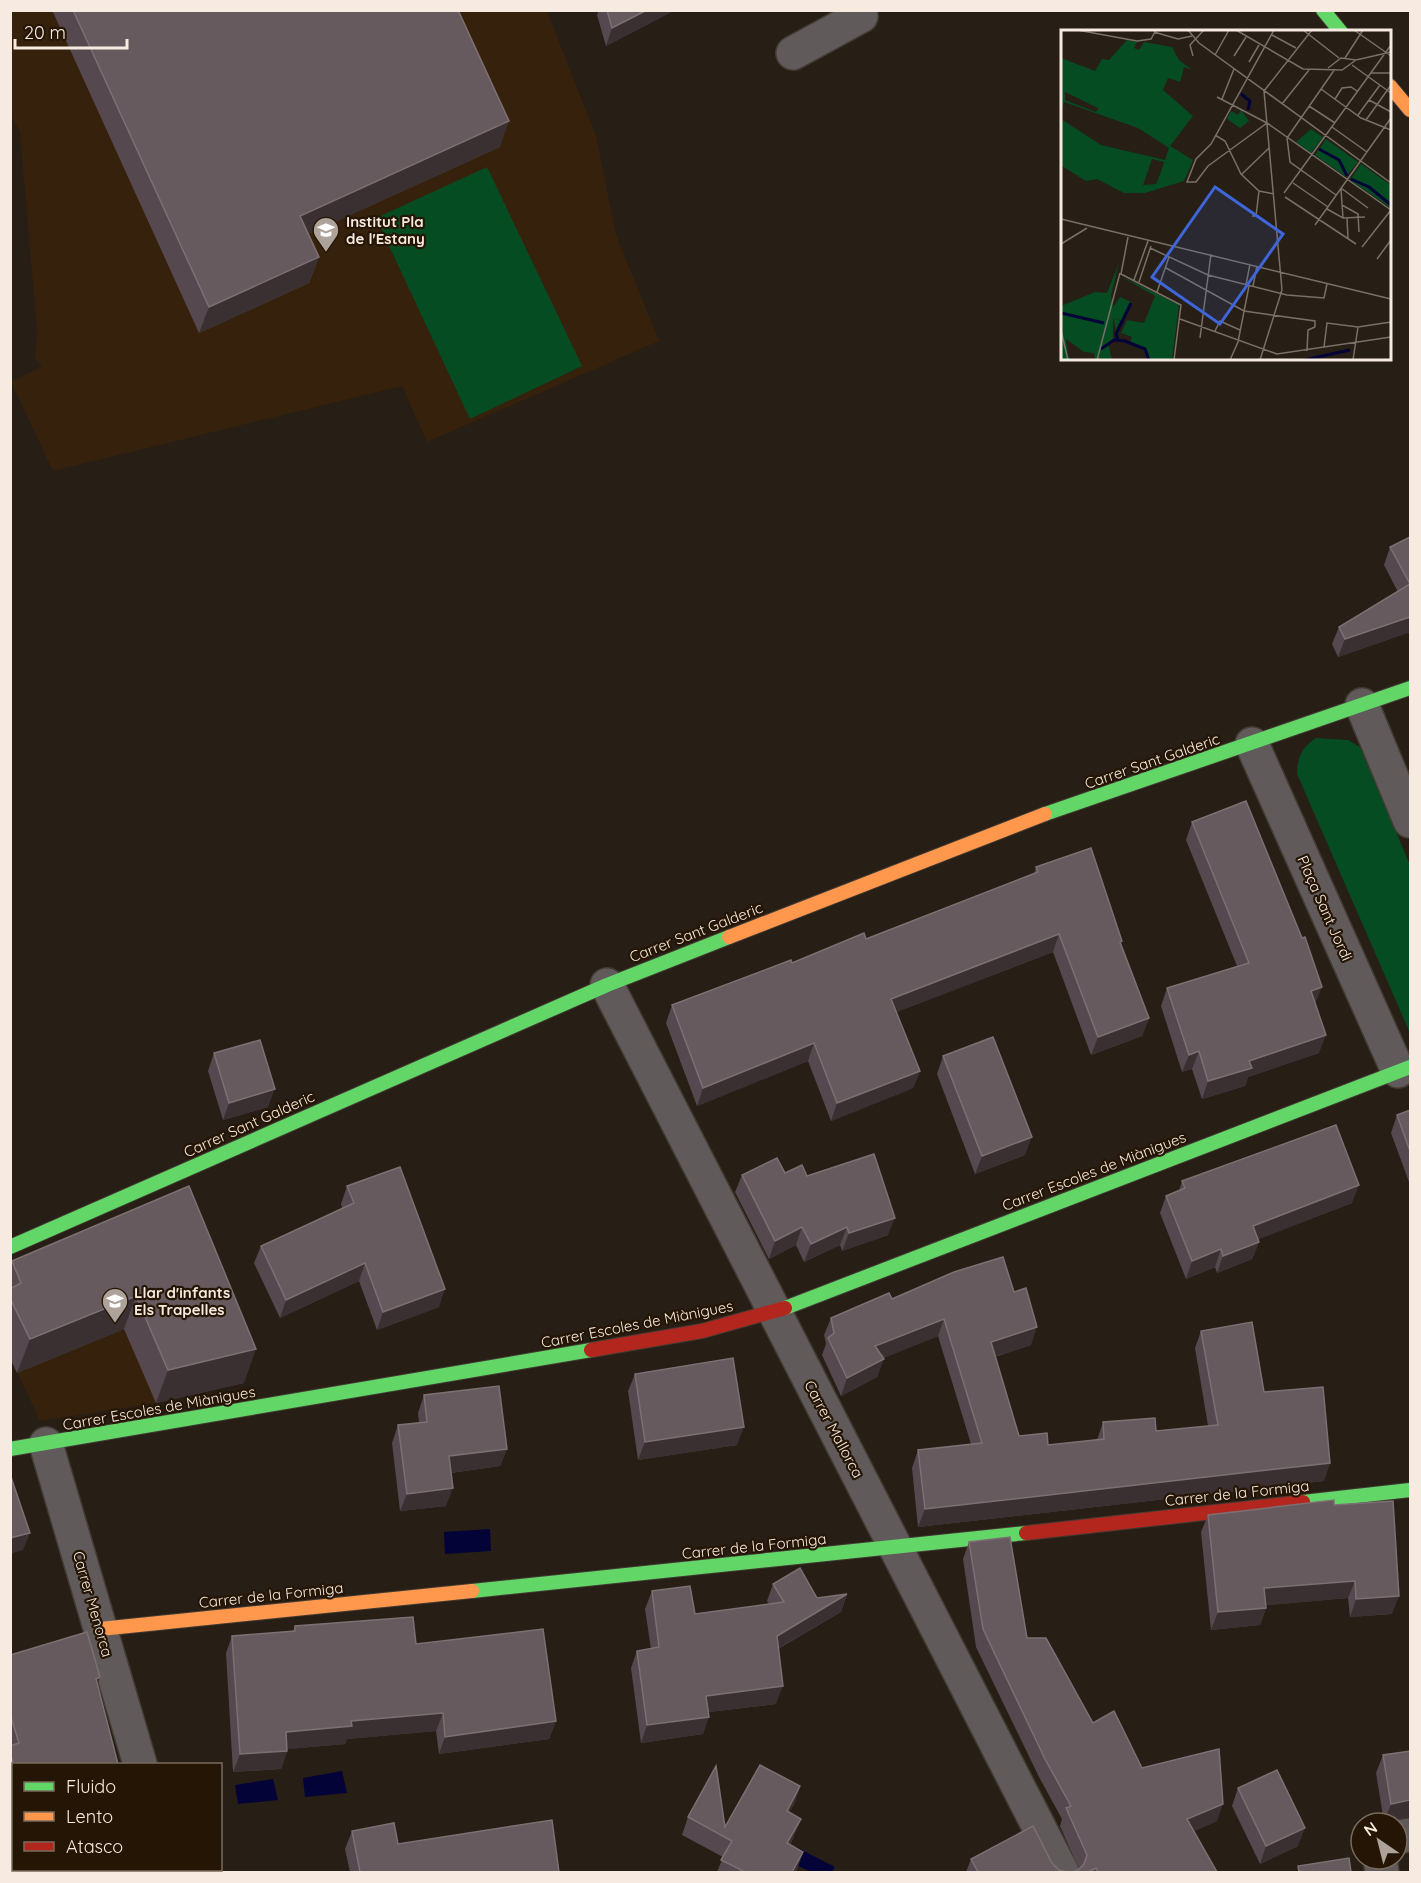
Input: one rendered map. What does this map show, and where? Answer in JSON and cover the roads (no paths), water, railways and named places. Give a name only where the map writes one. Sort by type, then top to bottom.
[{"type":"street","points":[[793,54],[861,16],[858,10]]},
{"type":"street","points":[[1323,10],[1339,30]]},
{"type":"street","points":[[1391,88],[1410,110]]},
{"type":"street","name":"Carrer Sant Galderic","points":[[10,1247],[607,984],[1003,829],[1410,688]]},
{"type":"street","points":[[1362,705],[1410,821]]},
{"type":"street","name":"Plaça Sant Jordi","points":[[1252,744],[1404,1069]]},
{"type":"street","name":"Carrer Mallorca","points":[[607,984],[773,1313],[897,1548],[1062,1872]]},
{"type":"street","name":"Carrer Escoles de Miànigues","points":[[10,1449],[702,1331],[773,1313],[1404,1069]]},
{"type":"street","name":"Carrer Menorca","points":[[46,1444],[140,1763]]},
{"type":"street","name":"Carrer de la Formiga","points":[[100,1629],[897,1548],[1410,1490]]},
{"type":"place","name":"Institut Pla de l'Estany","points":[[326,253]]},
{"type":"place","name":"Llar d'infants Els Trapelles","points":[[115,1324]]}]
